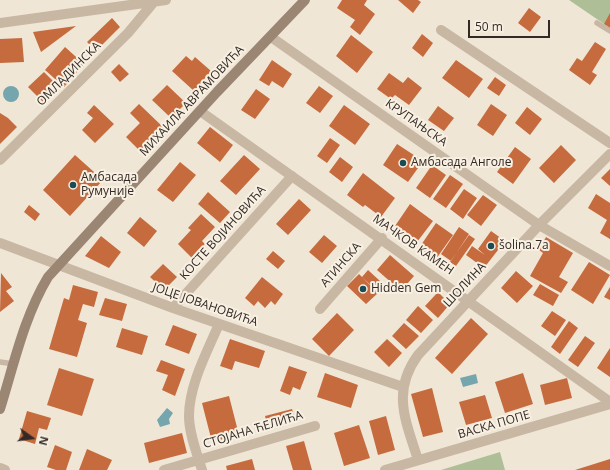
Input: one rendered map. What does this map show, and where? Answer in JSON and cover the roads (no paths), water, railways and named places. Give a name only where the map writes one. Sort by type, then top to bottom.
[{"type":"street","points":[[0,23],[166,0]]},
{"type":"street","name":"МИХАИЛА АВРАМОВИЋА","points":[[0,409],[34,302],[48,277],[200,111],[305,0]]},
{"type":"street","name":"ОМЛАДИНСКА","points":[[0,160],[128,33],[153,3]]},
{"type":"street","points":[[441,30],[610,143]]},
{"type":"street","name":"КРУПАЊСКА","points":[[271,37],[539,225],[610,266]]},
{"type":"street","name":"МАЧКОВ КАМЕН","points":[[200,111],[382,238],[610,403]]},
{"type":"street","name":"ШОЛИНА","points":[[418,460],[402,404],[403,387],[411,364],[539,225],[610,154]]},
{"type":"street","name":"КОСТЕ ВОЈИНОВИЋА","points":[[173,308],[292,176]]},
{"type":"street","name":"АТИНСКА","points":[[320,309],[382,238]]},
{"type":"street","name":"ЈОЦЕ ЈОВАНОВИЋА","points":[[0,243],[173,308],[403,387]]},
{"type":"street","name":"СТОЈАНА ЋЕЛИЋА","points":[[200,465],[190,427],[190,400],[219,324]]},
{"type":"street","name":"ВАСКА ПОПЕ","points":[[385,470],[610,403]]},
{"type":"street","name":"СТОЈАНА ЋЕЛИЋА","points":[[164,470],[200,465],[315,426]]},
{"type":"street","points":[[0,468],[5,470]]},
{"type":"lane","points":[[597,23],[610,31]]},
{"type":"lane","points":[[0,362],[14,364]]},
{"type":"water","points":[[8,86],[14,86],[19,91],[17,100],[14,102],[8,102],[3,97],[3,91]]},
{"type":"water","points":[[476,374],[478,383],[463,387],[460,378]]},
{"type":"water","points":[[167,408],[173,413],[169,419],[170,424],[160,427],[157,420]]},
{"type":"place","name":"Амбасада Анголе","points":[[403,163]]},
{"type":"place","name":"Амбасада Румуније","points":[[73,185]]},
{"type":"place","name":"šolina.7a","points":[[491,246]]},
{"type":"place","name":"Hidden Gem","points":[[363,289]]}]
